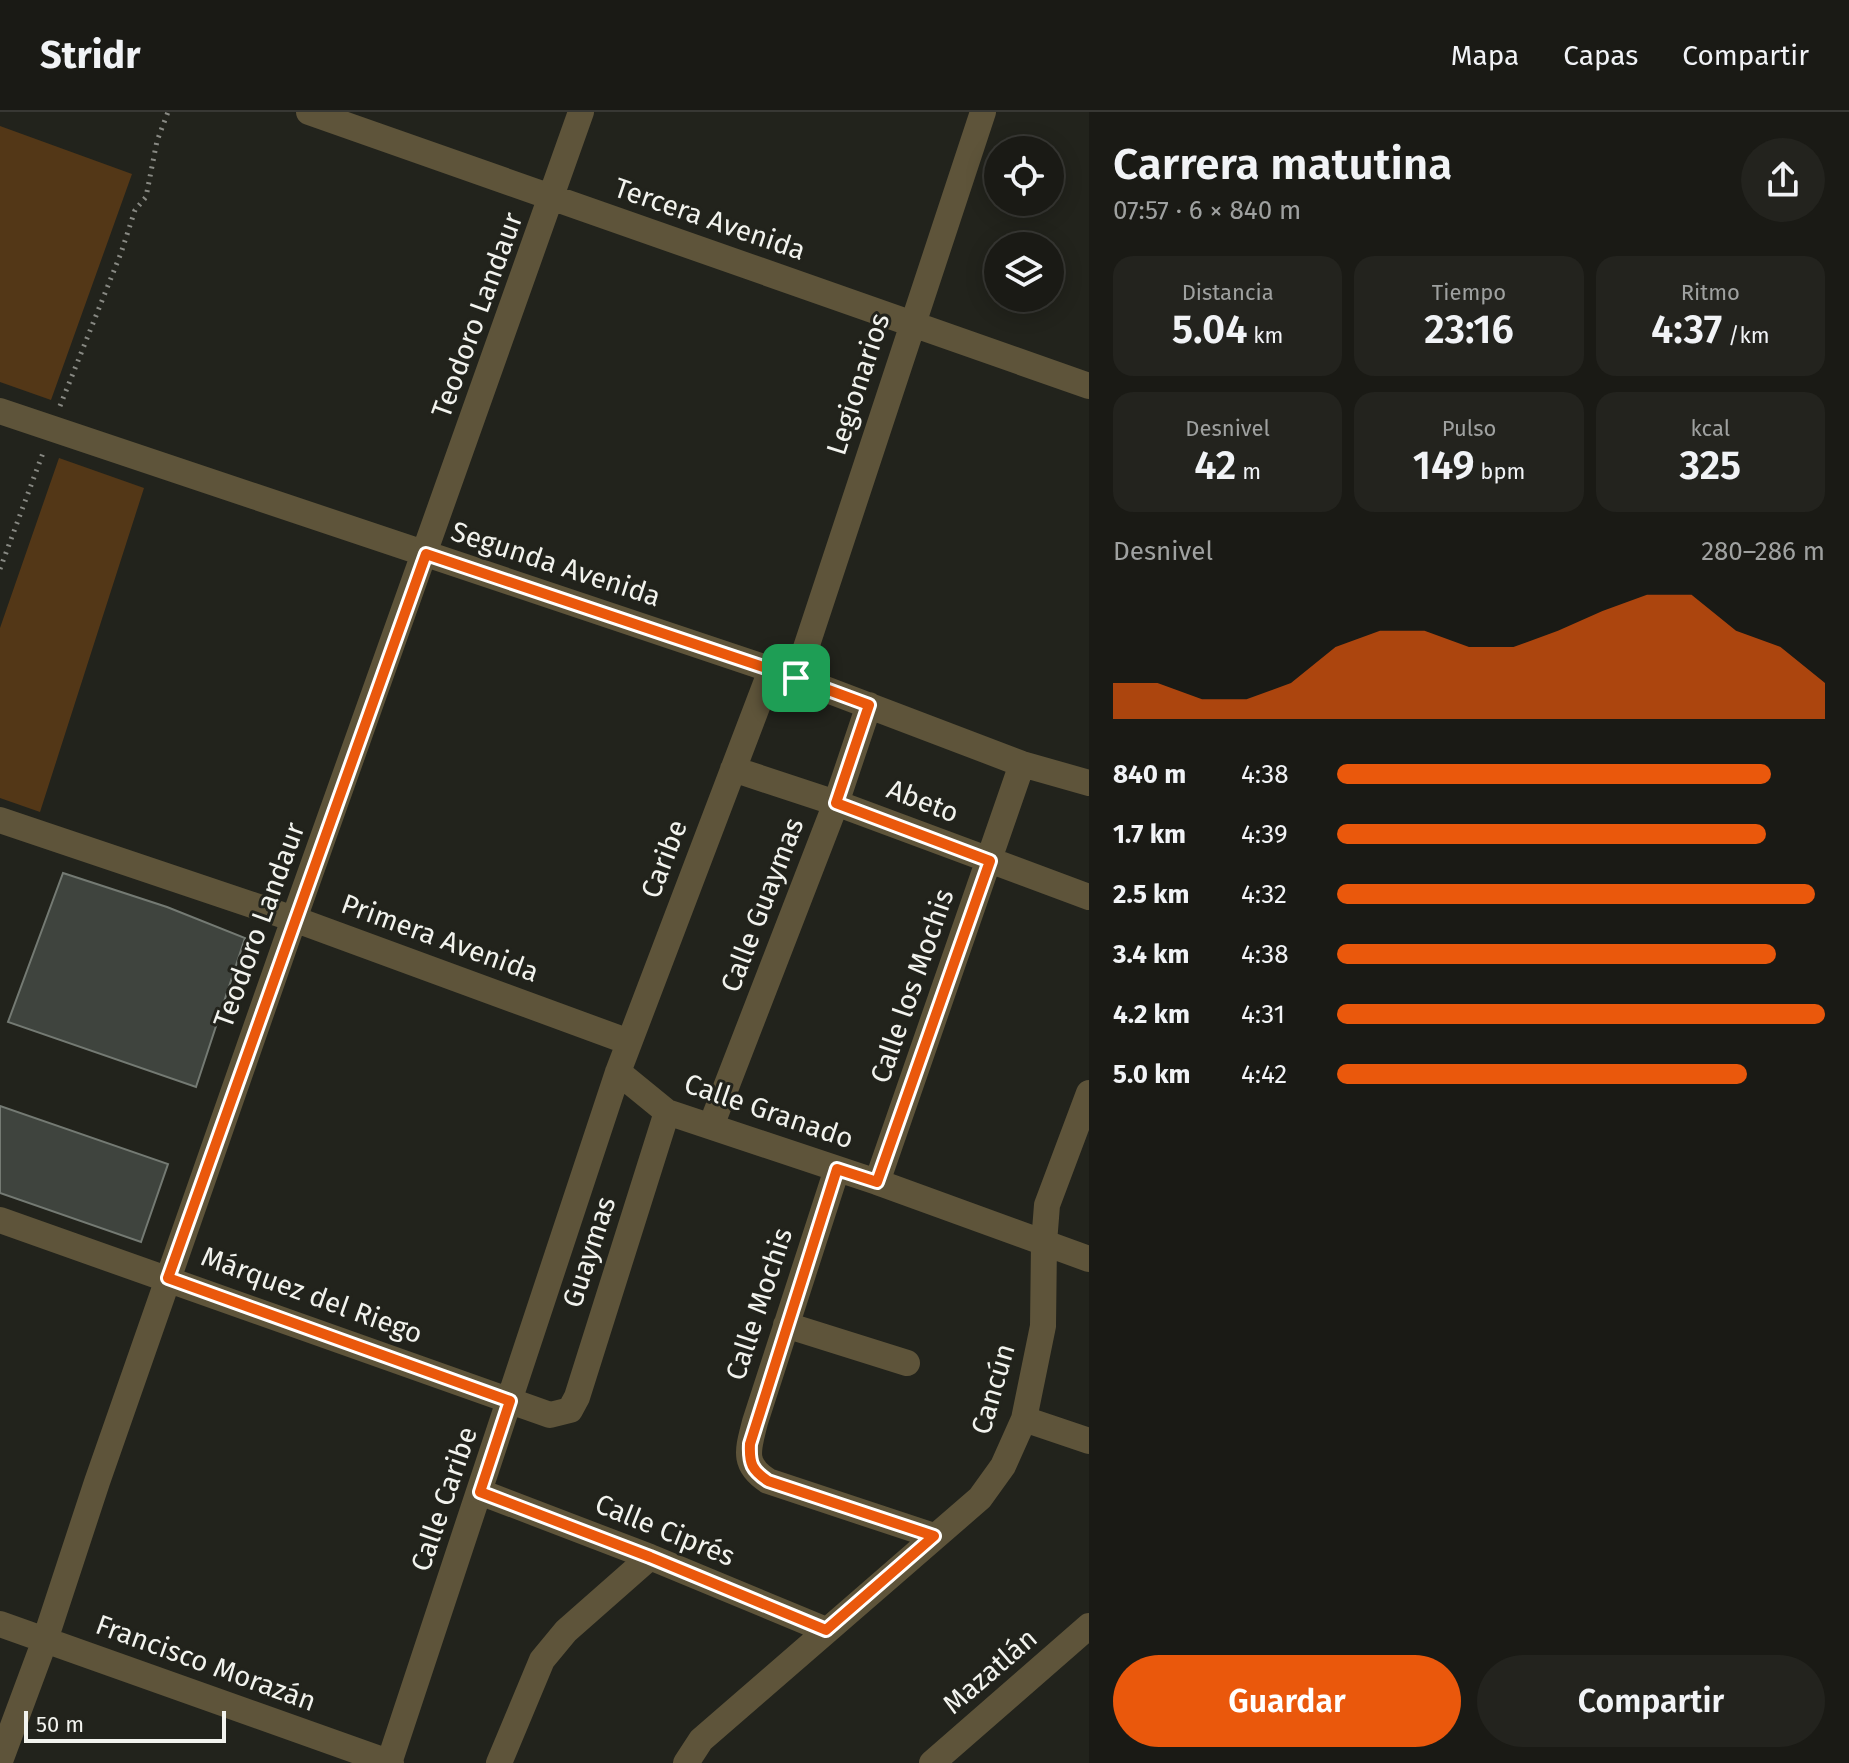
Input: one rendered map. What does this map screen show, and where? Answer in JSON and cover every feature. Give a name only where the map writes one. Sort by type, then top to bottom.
[{"type":"street","name":"Tercera Avenida","points":[[309,112],[372,122],[553,198],[1089,386]]},
{"type":"street","name":"Teodoro Landaur","points":[[0,1761],[45,1640],[294,919],[553,198],[581,112]]},
{"type":"street","name":"Legionarios","points":[[784,674],[912,323],[983,112]]},
{"type":"street","name":"Segunda Avenida","points":[[0,411],[784,674],[1022,764],[1089,783]]},
{"type":"street","name":"Caribe","points":[[618,1072],[733,769],[784,674]]},
{"type":"street","name":"Calle Guaymas","points":[[711,1126],[836,803],[869,705]]},
{"type":"street","name":"Calle los Mochis","points":[[877,1182],[1022,764]]},
{"type":"street","name":"Abeto","points":[[733,769],[836,803],[1089,897]]},
{"type":"street","name":"Primera Avenida","points":[[0,820],[294,919],[629,1042]]},
{"type":"street","name":"Calle Granado","points":[[618,1072],[667,1112],[877,1182],[1089,1259]]},
{"type":"street","name":"Calle Caribe","points":[[390,1763],[618,1072]]},
{"type":"street","name":"Cancún","points":[[686,1763],[701,1740],[980,1498],[1003,1466],[1024,1419],[1043,1326],[1047,1205],[1089,1093]]},
{"type":"street","name":"Guaymas","points":[[570,1410],[577,1397],[667,1112]]},
{"type":"street","name":"Calle Mochis","points":[[837,1169],[755,1422],[749,1460],[754,1471],[768,1481],[934,1536]]},
{"type":"street","name":"Márquez del Riego","points":[[0,1220],[550,1415],[570,1410]]},
{"type":"street","points":[[786,1325],[907,1363]]},
{"type":"street","points":[[1024,1419],[1089,1441]]},
{"type":"street","name":"Calle Ciprés","points":[[480,1492],[650,1557],[826,1630]]},
{"type":"street","points":[[499,1763],[542,1660],[566,1631],[650,1557]]},
{"type":"street","name":"Francisco Morazán","points":[[0,1624],[390,1763]]},
{"type":"street","name":"Mazatlán","points":[[932,1763],[1089,1626]]},
{"type":"path","points":[[0,569],[135,210],[146,197],[157,141],[168,112]]},
{"type":"shaded area","points":[[0,126],[132,174],[51,400],[0,382]]},
{"type":"shaded area","points":[[59,458],[144,488],[40,812],[0,798],[0,628]]},
{"type":"building","points":[[63,873],[167,907],[245,938],[196,1087],[8,1022]]},
{"type":"building","points":[[0,1106],[168,1164],[141,1242],[0,1193]]},
{"type":"route","points":[[426,554],[796,678],[869,705],[836,803],[990,861],[877,1182],[837,1169],[750,1444],[749,1460],[754,1471],[768,1481],[934,1536],[826,1630],[650,1557],[480,1492],[510,1401],[168,1278],[426,554]]}]
